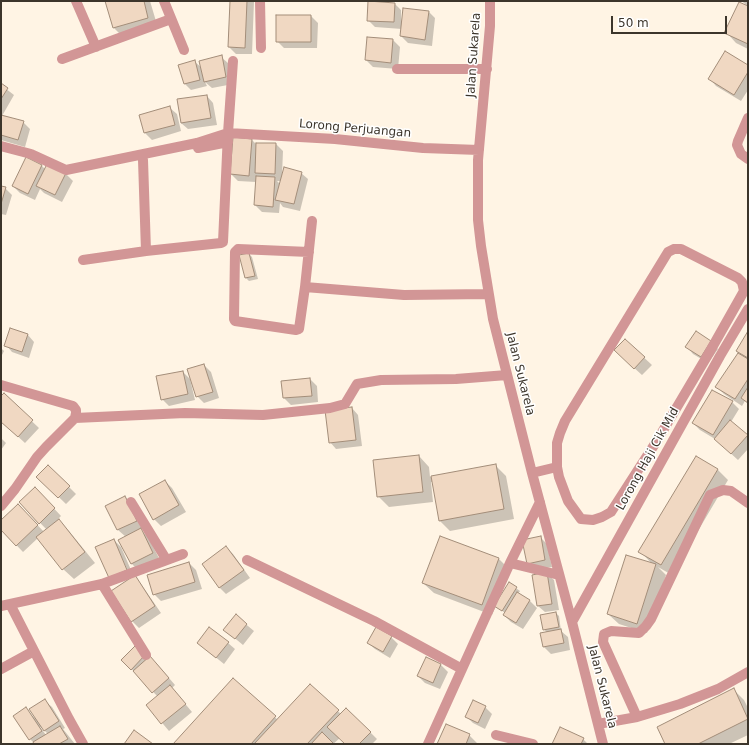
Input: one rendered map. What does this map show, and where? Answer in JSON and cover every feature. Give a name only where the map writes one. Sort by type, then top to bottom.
[{"type":"street","points":[[76,1],[96,47]]},
{"type":"street","points":[[164,1],[184,50]]},
{"type":"street","points":[[260,1],[261,48]]},
{"type":"street","name":"Jalan Sukarela","points":[[490,1],[490,26],[477,188],[478,220],[488,294],[532,473],[603,744]]},
{"type":"street","points":[[62,59],[171,19]]},
{"type":"street","points":[[83,260],[223,242],[233,61]]},
{"type":"street","points":[[397,69],[486,69]]},
{"type":"street","points":[[748,118],[738,140],[741,154],[748,159]]},
{"type":"street","points":[[1,146],[31,154],[66,170],[228,138]]},
{"type":"street","points":[[83,172],[143,160],[228,138]]},
{"type":"street","name":"Lorong Perjuangan","points":[[228,138],[335,139],[423,148],[479,150]]},
{"type":"street","points":[[143,160],[146,251]]},
{"type":"street","points":[[309,252],[238,249],[236,252],[234,320],[237,322],[298,329],[305,287],[309,252],[312,222]]},
{"type":"street","points":[[674,249],[681,249],[741,280],[744,291],[658,439],[611,512],[593,520],[581,519],[568,501],[557,467],[557,443],[565,421],[668,252],[674,249]]},
{"type":"street","points":[[305,287],[404,295],[488,294]]},
{"type":"street","name":"Lorong Haji Cik Mid","points":[[572,622],[720,356],[748,309]]},
{"type":"street","points":[[75,418],[185,413],[263,415],[330,408],[344,404],[357,384],[381,380],[456,379],[507,375]]},
{"type":"street","points":[[1,385],[73,406],[76,410],[75,418],[36,457],[15,489],[1,506]]},
{"type":"street","points":[[532,473],[557,467]]},
{"type":"street","points":[[637,717],[603,642],[604,634],[611,631],[639,633],[646,626],[651,619],[710,495],[723,490],[731,492],[748,503]]},
{"type":"street","points":[[131,502],[166,560]]},
{"type":"street","points":[[428,744],[510,563],[540,502]]},
{"type":"street","points":[[83,744],[34,651],[6,605],[102,584],[183,554]]},
{"type":"street","points":[[247,560],[374,621],[462,669]]},
{"type":"street","points":[[510,563],[559,575]]},
{"type":"street","points":[[102,584],[146,655]]},
{"type":"street","points":[[1,669],[34,651]]},
{"type":"street","points":[[598,724],[637,717],[680,704],[718,689],[748,672]]},
{"type":"street","points":[[496,735],[533,744]]},
{"type":"building","points":[[105,1],[144,1],[148,18],[113,28]]},
{"type":"building","points":[[230,1],[247,1],[245,48],[228,47]]},
{"type":"building","points":[[368,1],[395,3],[394,22],[367,21]]},
{"type":"building","points":[[739,2],[748,6],[748,44],[724,33]]},
{"type":"building","points":[[403,8],[429,11],[425,40],[400,36]]},
{"type":"building","points":[[276,15],[311,15],[311,42],[276,42]]},
{"type":"building","points":[[367,37],[393,39],[391,63],[365,60]]},
{"type":"building","points":[[725,51],[748,65],[748,72],[734,95],[708,79]]},
{"type":"building","points":[[222,55],[226,77],[204,82],[199,61]]},
{"type":"building","points":[[195,60],[200,80],[184,84],[178,65]]},
{"type":"building","points":[[1,83],[8,88],[1,99]]},
{"type":"building","points":[[207,95],[211,118],[181,123],[177,99]]},
{"type":"building","points":[[170,106],[175,125],[144,133],[139,115]]},
{"type":"building","points":[[1,115],[24,121],[18,140],[1,135]]},
{"type":"building","points":[[233,137],[252,139],[249,176],[230,174]]},
{"type":"building","points":[[256,143],[276,143],[275,174],[255,173]]},
{"type":"building","points":[[26,157],[42,165],[28,194],[12,186]]},
{"type":"building","points":[[47,164],[66,173],[55,195],[36,186]]},
{"type":"building","points":[[284,167],[302,172],[294,204],[275,200]]},
{"type":"building","points":[[256,176],[275,177],[273,207],[254,205]]},
{"type":"building","points":[[1,186],[6,187],[1,204]]},
{"type":"building","points":[[249,253],[255,276],[245,278],[239,255]]},
{"type":"building","points":[[10,328],[28,334],[22,352],[4,346]]},
{"type":"building","points":[[696,331],[711,341],[701,357],[685,347]]},
{"type":"building","points":[[748,331],[748,358],[736,351]]},
{"type":"building","points":[[625,339],[645,357],[634,369],[614,350]]},
{"type":"building","points":[[738,353],[748,359],[748,379],[735,399],[715,387]]},
{"type":"building","points":[[204,364],[213,392],[196,397],[187,369]]},
{"type":"building","points":[[183,371],[188,394],[161,400],[156,376]]},
{"type":"building","points":[[310,378],[312,396],[283,398],[281,381]]},
{"type":"building","points":[[748,387],[748,403],[741,398]]},
{"type":"building","points":[[712,390],[733,401],[713,435],[692,423]]},
{"type":"building","points":[[4,393],[33,420],[18,437],[1,422],[1,396]]},
{"type":"building","points":[[352,407],[356,440],[329,443],[325,410]]},
{"type":"building","points":[[730,420],[748,435],[731,454],[714,439]]},
{"type":"building","points":[[419,455],[423,492],[377,497],[373,460]]},
{"type":"building","points":[[696,456],[718,469],[661,565],[638,552]]},
{"type":"building","points":[[496,464],[504,509],[439,521],[431,476]]},
{"type":"building","points":[[48,465],[70,486],[58,498],[36,477]]},
{"type":"building","points":[[165,480],[179,505],[153,520],[139,494]]},
{"type":"building","points":[[35,487],[55,508],[39,524],[19,502]]},
{"type":"building","points":[[125,496],[137,521],[117,530],[105,506]]},
{"type":"building","points":[[18,504],[38,525],[16,546],[1,530],[1,520]]},
{"type":"building","points":[[59,519],[85,552],[62,570],[36,537]]},
{"type":"building","points":[[141,528],[153,553],[131,564],[118,540]]},
{"type":"building","points":[[440,536],[499,558],[482,605],[422,583]]},
{"type":"building","points":[[541,536],[545,560],[527,564],[522,540]]},
{"type":"building","points":[[114,539],[127,570],[109,578],[95,547]]},
{"type":"building","points":[[226,546],[244,570],[219,588],[202,564]]},
{"type":"building","points":[[626,555],[656,564],[637,624],[607,614]]},
{"type":"building","points":[[189,562],[195,582],[153,595],[147,575]]},
{"type":"building","points":[[547,572],[552,604],[537,606],[532,575]]},
{"type":"building","points":[[135,575],[155,606],[131,622],[111,591]]},
{"type":"building","points":[[509,582],[517,587],[502,611],[494,606]]},
{"type":"building","points":[[517,592],[530,600],[516,623],[503,615]]},
{"type":"building","points":[[556,612],[559,627],[543,630],[540,615]]},
{"type":"building","points":[[236,614],[247,624],[235,639],[223,630]]},
{"type":"building","points":[[209,627],[229,642],[216,658],[197,643]]},
{"type":"building","points":[[376,627],[392,636],[383,652],[367,643]]},
{"type":"building","points":[[561,629],[564,643],[543,647],[540,633]]},
{"type":"building","points":[[135,646],[145,655],[131,670],[121,660]]},
{"type":"building","points":[[150,656],[169,678],[152,693],[133,671]]},
{"type":"building","points":[[426,657],[441,664],[433,683],[417,676]]},
{"type":"building","points":[[233,678],[276,716],[251,744],[173,744]]},
{"type":"building","points":[[310,684],[339,710],[307,744],[254,744]]},
{"type":"building","points":[[170,685],[186,704],[161,724],[146,705]]},
{"type":"building","points":[[734,688],[748,719],[698,744],[665,744],[657,727]]},
{"type":"building","points":[[45,699],[59,721],[44,731],[29,709]]},
{"type":"building","points":[[473,700],[486,706],[478,723],[465,717]]},
{"type":"building","points":[[26,707],[42,731],[29,740],[13,716]]},
{"type":"building","points":[[346,708],[371,732],[359,744],[345,744],[327,727]]},
{"type":"building","points":[[446,724],[470,734],[466,744],[437,744]]},
{"type":"building","points":[[60,726],[68,739],[59,744],[34,744],[33,742]]},
{"type":"building","points":[[560,727],[584,738],[581,744],[552,744]]},
{"type":"building","points":[[134,730],[153,744],[124,744]]},
{"type":"building","points":[[322,732],[334,744],[311,744]]}]
